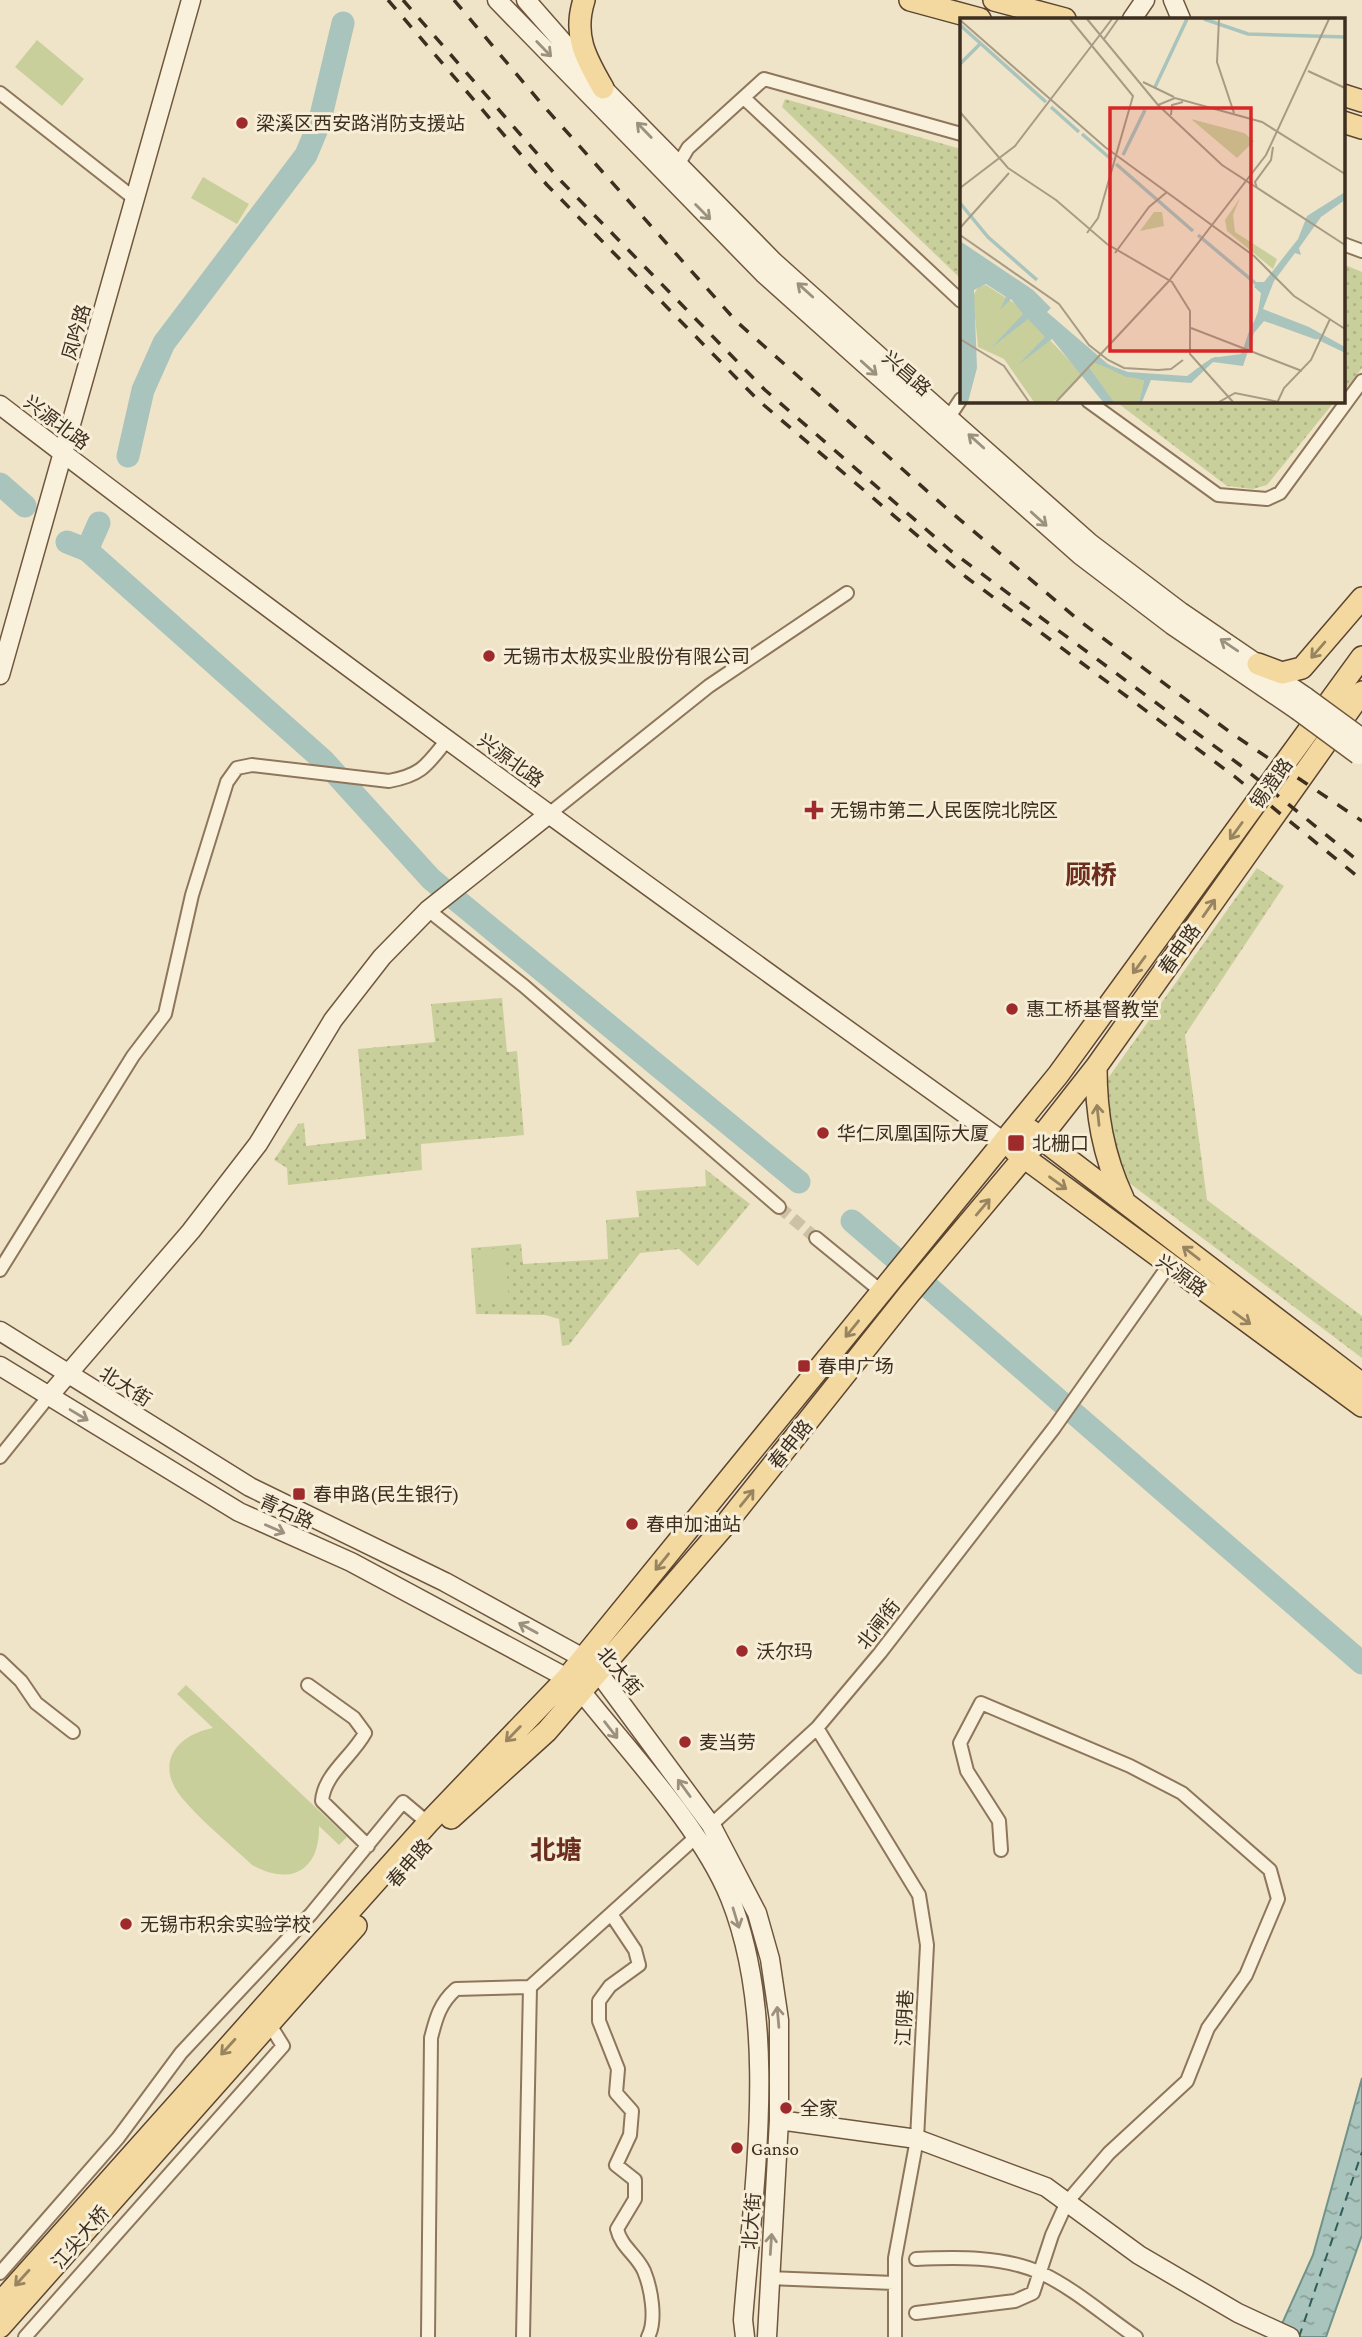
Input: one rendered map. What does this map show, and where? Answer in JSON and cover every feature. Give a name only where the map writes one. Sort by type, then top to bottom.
[{"type":"main road","name":"凤吟路","points":[[0,675],[191,0]]},
{"type":"main road","name":"兴昌路","points":[[497,0],[764,274],[1080,555],[1172,625],[1301,704]]},
{"type":"main road","name":"兴昌路","points":[[526,0],[603,88],[774,262],[1090,543],[1181,612],[1258,664],[1301,704],[1361,750]]},
{"type":"main road","points":[[584,0],[579,16],[580,44],[603,88]]},
{"type":"main road","points":[[910,0],[976,18]]},
{"type":"main road","points":[[994,0],[1061,18]]},
{"type":"main road","points":[[1133,18],[1144,0]]},
{"type":"main road","points":[[1173,0],[1181,18]]},
{"type":"main road","points":[[1344,94],[1362,101]]},
{"type":"main road","points":[[1344,122],[1362,128]]},
{"type":"main road","name":"兴源北路","points":[[0,405],[287,623],[1004,1142]]},
{"type":"main road","points":[[1258,664],[1282,673],[1302,668],[1362,598]]},
{"type":"main road","name":"锡澄路","points":[[1179,910],[1362,657]]},
{"type":"main road","name":"春申路","points":[[591,1665],[726,1525],[909,1294],[1041,1137],[1096,1067],[1362,692]]},
{"type":"main road","points":[[49,1396],[191,1231],[258,1144],[333,1020],[382,957],[433,906],[550,814]]},
{"type":"main road","name":"春申路","points":[[265,2018],[428,1823],[574,1685],[591,1665],[888,1284],[1019,1123],[1179,910]]},
{"type":"main road","points":[[1096,1067],[1100,1131],[1108,1165],[1126,1203]]},
{"type":"main road","name":"兴源路","points":[[1019,1123],[1041,1137],[1362,1384]]},
{"type":"main road","name":"兴源路","points":[[1004,1142],[1362,1406]]},
{"type":"main road","name":"北大街","points":[[0,1331],[250,1487],[445,1582],[591,1665],[710,1825],[757,1913],[770,1959],[779,2020],[779,2120],[768,2278],[767,2337]]},
{"type":"main road","name":"青石路","points":[[0,1366],[239,1512],[351,1562],[574,1685]]},
{"type":"main road","name":"春申路","points":[[154,2141],[437,1831],[547,1731],[574,1685]]},
{"type":"main road","name":"北大街","points":[[574,1685],[696,1837],[729,1897],[746,1952],[757,2016],[757,2134],[743,2320],[745,2337]]},
{"type":"main road","points":[[779,2120],[917,2139],[1046,2188],[1139,2255],[1238,2313],[1290,2337]]},
{"type":"main road","name":"江尖大桥","points":[[0,2303],[154,2141]]},
{"type":"main road","name":"江尖大桥","points":[[0,2328],[154,2141]]},
{"type":"street","points":[[678,165],[688,148],[764,79],[960,134]]},
{"type":"street","points":[[0,93],[135,200]]},
{"type":"street","points":[[744,98],[960,300]]},
{"type":"street","points":[[1344,244],[1362,251]]},
{"type":"street","points":[[1089,402],[1219,495],[1267,499],[1280,493],[1362,381]]},
{"type":"street","points":[[949,417],[960,400]]},
{"type":"street","points":[[550,814],[709,686],[847,593]]},
{"type":"street","points":[[0,1270],[133,1056],[164,1014],[192,895],[227,782],[237,768],[252,765],[389,780],[410,777],[424,769],[447,740]]},
{"type":"street","points":[[433,906],[779,1207]]},
{"type":"street","points":[[816,1238],[888,1284]]},
{"type":"street","name":"北闸街","points":[[710,1825],[817,1728],[880,1653],[1054,1429],[1169,1265]]},
{"type":"street","points":[[0,1457],[49,1396]]},
{"type":"street","points":[[0,1661],[21,1681],[36,1703],[73,1732]]},
{"type":"street","points":[[308,1685],[354,1718],[365,1733],[358,1746],[323,1786],[322,1801],[368,1846]]},
{"type":"street","points":[[916,2313],[1015,2301],[1033,2293],[1067,2202],[1109,2152],[1187,2081],[1208,2028],[1246,1975],[1278,1899],[1270,1870],[1182,1793],[1130,1766],[981,1703],[960,1743],[967,1771],[999,1821],[1002,1850]]},
{"type":"street","name":"江阴巷","points":[[817,1728],[919,1895],[927,1945],[917,2139],[894,2259],[895,2337]]},
{"type":"street","points":[[0,2273],[118,2138],[181,2053],[311,1914],[404,1802],[428,1823]]},
{"type":"street","points":[[428,2337],[431,2038],[444,1999],[456,1989],[471,1986],[530,1987],[696,1837]]},
{"type":"street","points":[[611,1914],[635,1950],[639,1965],[610,1986],[599,2001],[599,2021],[618,2069],[616,2093],[632,2111],[630,2135],[616,2165],[635,2180],[635,2199],[617,2229],[620,2240],[643,2270],[651,2298],[651,2331],[648,2337]]},
{"type":"street","points":[[523,2337],[530,1987]]},
{"type":"street","points":[[25,2337],[283,2046],[265,2018]]},
{"type":"street","points":[[916,2259],[999,2261],[1040,2273],[1069,2289],[1136,2337]]},
{"type":"street","points":[[768,2278],[894,2283]]},
{"type":"green space","points":[[37,40],[84,79],[62,106],[15,67]]},
{"type":"green space","points":[[785,99],[960,149],[960,278],[782,107]]},
{"type":"green space","points":[[203,177],[249,204],[237,224],[191,198]]},
{"type":"green space","points":[[1344,264],[1362,272],[1362,368],[1344,391]]},
{"type":"green space","points":[[1116,402],[1334,402],[1267,485],[1253,489],[1227,486]]},
{"type":"green space","points":[[1257,868],[1284,886],[1185,1035],[1207,1200],[1362,1316],[1362,1358],[1128,1182],[1116,1152],[1106,1081]]},
{"type":"green space","points":[[502,998],[507,1052],[517,1051],[524,1135],[421,1144],[422,1170],[288,1185],[287,1168],[274,1160],[298,1124],[304,1123],[306,1146],[366,1139],[358,1049],[435,1042],[431,1004]]},
{"type":"green space","points":[[705,1169],[750,1204],[698,1266],[679,1249],[640,1253],[569,1345],[562,1346],[559,1319],[545,1315],[476,1314],[471,1248],[521,1244],[523,1264],[608,1259],[606,1220],[639,1217],[636,1191],[706,1186]]},
{"type":"green space","points":[[505,1248],[509,1302],[476,1304],[473,1250]]},
{"type":"green space","points":[[186,1685],[347,1837],[339,1845],[319,1826],[318,1841],[309,1863],[291,1874],[279,1874],[252,1865],[207,1824],[182,1798],[170,1774],[173,1753],[180,1744],[189,1737],[213,1728],[177,1694]]},
{"type":"water","points":[[1362,2078],[1362,2235],[1326,2337],[1276,2337],[1313,2255]]},
{"type":"waterway","points":[[128,456],[143,390],[164,343],[306,155],[319,124],[343,23]]},
{"type":"waterway","points":[[0,484],[25,506]]},
{"type":"waterway","points":[[87,550],[99,523]]},
{"type":"waterway","points":[[67,542],[87,550],[323,760],[431,879],[799,1182]]},
{"type":"waterway","points":[[852,1221],[1362,1663]]},
{"type":"ferry route","points":[[1299,2337],[1362,2152]]},
{"type":"tunnel","points":[[779,1207],[816,1238]]},
{"type":"railway","points":[[388,0],[547,185],[759,401],[966,577],[1234,776],[1362,880]]},
{"type":"railway","points":[[403,0],[561,181],[765,390],[951,551],[1240,765],[1362,864]]},
{"type":"railway","points":[[454,0],[540,102],[737,322],[945,507],[1081,622],[1234,735],[1362,821]]},
{"type":"place","name":"梁溪区西安路消防支援站","points":[[242,123]]},
{"type":"place","name":"无锡市太极实业股份有限公司","points":[[489,656]]},
{"type":"place","name":"无锡市第二人民医院北院区","points":[[814,810]]},
{"type":"place","name":"惠工桥基督教堂","points":[[1012,1009]]},
{"type":"place","name":"华仁凤凰国际大厦","points":[[823,1133]]},
{"type":"place","name":"北栅口","points":[[1016,1143]]},
{"type":"place","name":"春申广场","points":[[804,1366]]},
{"type":"place","name":"春申路(民生银行)","points":[[299,1494]]},
{"type":"place","name":"春申加油站","points":[[632,1524]]},
{"type":"place","name":"沃尔玛","points":[[742,1651]]},
{"type":"place","name":"麦当劳","points":[[685,1742]]},
{"type":"place","name":"无锡市积余实验学校","points":[[126,1924]]},
{"type":"place","name":"全家","points":[[786,2108]]},
{"type":"place","name":"Ganso","points":[[737,2148]]},
{"type":"district","name":"顾桥","points":[[1091,875]]},
{"type":"district","name":"北塘","points":[[556,1850]]}]
